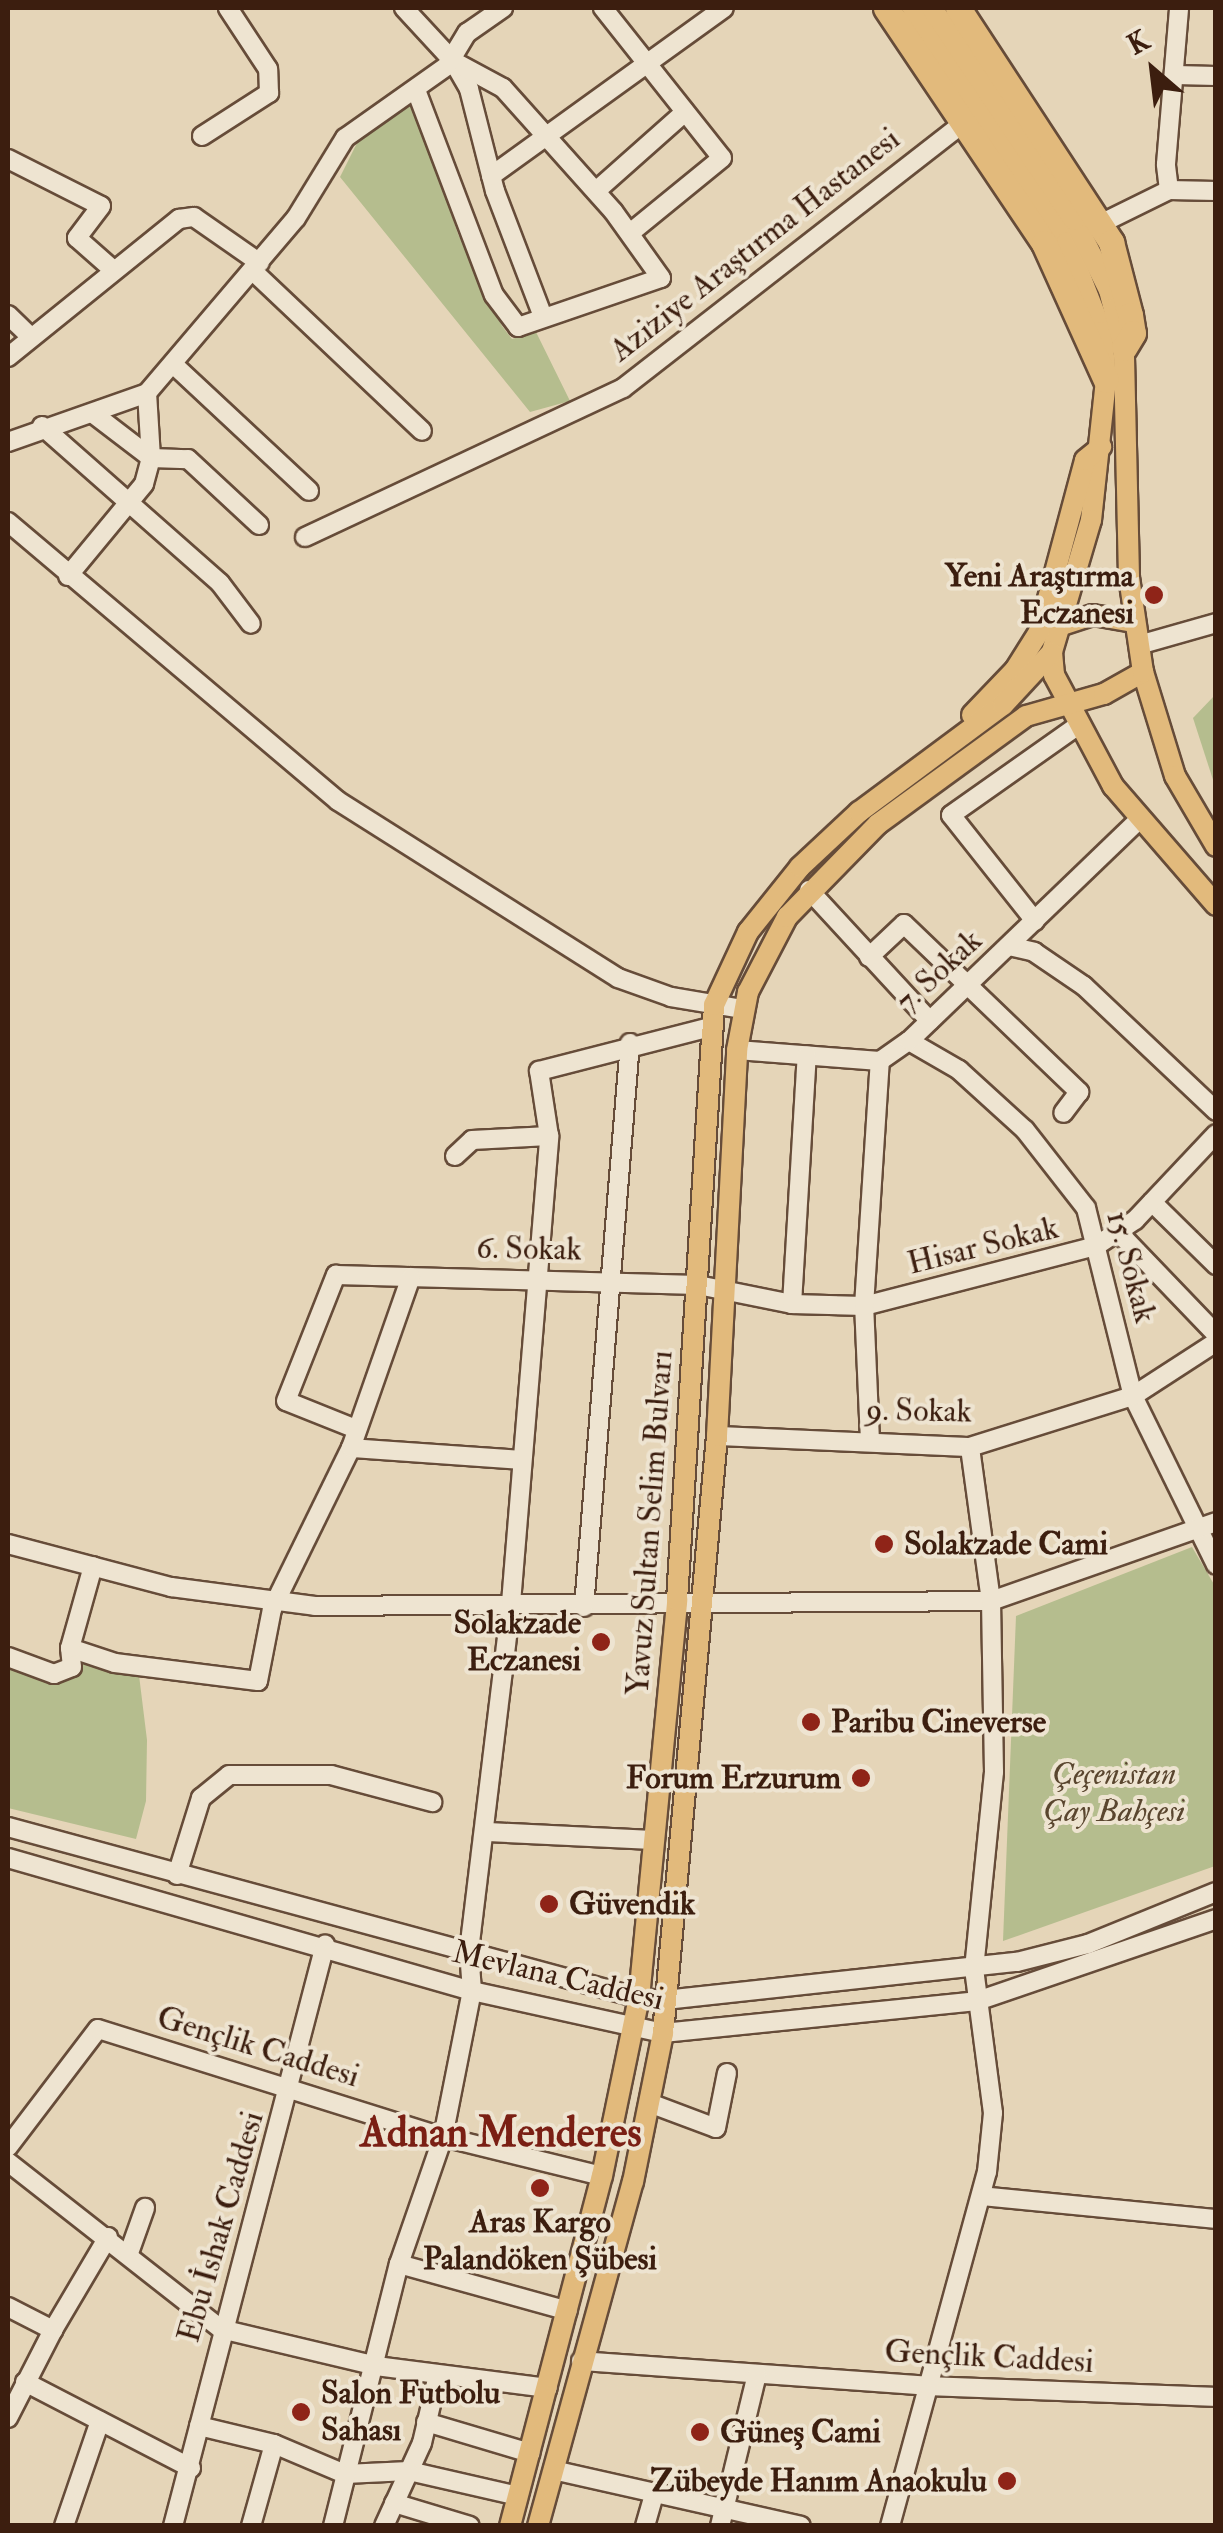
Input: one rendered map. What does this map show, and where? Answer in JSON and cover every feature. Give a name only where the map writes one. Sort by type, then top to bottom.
[{"type":"highway","points":[[886,8],[966,121],[1051,256],[1106,380]]},
{"type":"highway","points":[[958,8],[1100,224],[1119,263],[1130,314],[1133,334],[1124,348]]},
{"type":"main road","points":[[912,8],[1079,263],[1102,332],[1106,380],[1091,520],[1065,624],[1052,652],[1065,704],[1138,822],[1216,906]]},
{"type":"main road","points":[[932,8],[1089,247],[1124,348],[1134,622],[1143,672],[1175,776],[1216,846]]},
{"type":"main road","points":[[958,737],[1040,632],[1085,460],[1100,447]]},
{"type":"main road","points":[[1065,624],[1093,615],[1134,622]]},
{"type":"main road","name":"Yavuz Sultan Selim Bulvarı","points":[[510,2526],[568,2312],[634,2031],[677,1600],[714,1006],[734,956],[781,887],[859,812],[1028,682],[1052,652]]},
{"type":"main road","points":[[1065,704],[1104,694],[1143,672]]},
{"type":"main road","name":"Yavuz Sultan Selim Bulvarı","points":[[538,2526],[652,2104],[663,2033],[717,1436],[720,1290],[743,1009],[770,944],[809,890],[878,824],[1026,716],[1065,704]]},
{"type":"street","points":[[202,136],[269,93],[268,68],[228,8]]},
{"type":"street","points":[[404,8],[453,61],[469,90],[491,176],[543,317]]},
{"type":"street","points":[[8,442],[42,426],[95,415],[148,393],[257,268],[345,138],[453,61],[468,33],[503,8]]},
{"type":"street","points":[[603,8],[645,68],[722,158],[630,232]]},
{"type":"street","points":[[1170,190],[1166,164],[1180,8]]},
{"type":"street","points":[[491,176],[645,68],[718,9]]},
{"type":"street","points":[[416,90],[506,318],[518,328],[661,278],[596,191],[503,88],[453,61]]},
{"type":"street","points":[[1176,75],[1216,76]]},
{"type":"street","points":[[596,191],[685,112]]},
{"type":"street","name":"Aziziye Araştırma Hastanesi","points":[[305,538],[623,388],[966,121]]},
{"type":"street","points":[[8,159],[101,206],[77,238],[111,268]]},
{"type":"street","points":[[1100,224],[1170,190],[1216,192]]},
{"type":"street","points":[[8,356],[111,268],[178,220],[194,217],[257,268],[422,431]]},
{"type":"street","points":[[8,315],[29,335]]},
{"type":"street","points":[[173,364],[309,491]]},
{"type":"street","points":[[68,576],[144,484],[152,458],[148,393]]},
{"type":"street","points":[[95,415],[152,458],[188,459],[259,525]]},
{"type":"street","points":[[42,426],[127,506],[220,583],[251,624]]},
{"type":"street","points":[[8,522],[338,801],[618,978],[714,1006],[743,1009]]},
{"type":"street","points":[[1139,645],[1216,624]]},
{"type":"street","points":[[1035,922],[952,816],[1077,726]]},
{"type":"street","name":"7. Sokak","points":[[880,1060],[909,1041],[1138,822]]},
{"type":"street","points":[[809,890],[930,1021]]},
{"type":"street","points":[[869,957],[904,924],[964,988],[1079,1092],[1063,1112]]},
{"type":"street","points":[[1009,946],[1034,952],[1084,986],[1216,1111]]},
{"type":"street","points":[[333,2526],[399,2264],[443,2137],[472,1990],[469,1951],[488,1832],[548,1136],[539,1071],[630,1043],[710,1028]]},
{"type":"street","name":"15. Sokak","points":[[909,1041],[959,1070],[1025,1130],[1086,1208],[1133,1396],[1196,1534],[1216,1565]]},
{"type":"street","points":[[584,1608],[630,1043]]},
{"type":"street","points":[[737,1050],[880,1060],[864,1306],[870,1441]]},
{"type":"street","points":[[792,1304],[808,1055]]},
{"type":"street","name":"Hisar Sokak","points":[[720,1290],[792,1304],[864,1306],[1096,1246],[1119,1233],[1216,1134]]},
{"type":"street","points":[[455,1156],[472,1140],[548,1136]]},
{"type":"street","points":[[1152,1202],[1216,1265]]},
{"type":"street","points":[[1119,1233],[1216,1334]]},
{"type":"street","name":"6. Sokak","points":[[356,1429],[286,1400],[336,1275],[534,1277],[698,1285],[720,1290]]},
{"type":"street","points":[[70,1648],[115,1663],[249,1684],[258,1681],[268,1658],[268,1624],[351,1448],[411,1277]]},
{"type":"street","name":"9. Sokak","points":[[717,1436],[970,1447],[1133,1396],[1216,1342]]},
{"type":"street","points":[[890,2526],[981,2196],[993,2113],[974,1969],[994,1772],[991,1601],[970,1447]]},
{"type":"street","points":[[351,1448],[520,1460]]},
{"type":"street","points":[[8,1544],[171,1587],[278,1601],[584,1608],[677,1600],[991,1601],[1196,1534],[1216,1522]]},
{"type":"street","points":[[8,1657],[54,1674],[72,1667],[70,1648],[93,1566]]},
{"type":"street","points":[[177,1874],[202,1798],[229,1775],[331,1775],[432,1802]]},
{"type":"street","name":"Mevlana Caddesi","points":[[8,1827],[638,1998],[665,2000],[974,1969],[1088,1944],[1216,1892]]},
{"type":"street","points":[[488,1832],[653,1840]]},
{"type":"street","name":"Mevlana Caddesi","points":[[8,1858],[326,1945],[472,1990],[634,2031],[663,2033],[977,2001],[1216,1919]]},
{"type":"street","name":"Ebu İshak Caddesi","points":[[173,2526],[221,2330],[292,2087],[326,1945]]},
{"type":"street","name":"Gençlik Caddesi","points":[[8,2147],[98,2028],[443,2137],[602,2176]]},
{"type":"street","points":[[652,2104],[716,2128],[728,2073]]},
{"type":"street","points":[[8,2162],[129,2252],[221,2330],[376,2366],[548,2388]]},
{"type":"street","points":[[981,2196],[1216,2219]]},
{"type":"street","points":[[129,2252],[144,2208]]},
{"type":"street","points":[[8,2418],[53,2330],[108,2237]]},
{"type":"street","points":[[399,2264],[568,2312]]},
{"type":"street","points":[[8,2306],[53,2330]]},
{"type":"street","name":"Gençlik Caddesi","points":[[581,2361],[928,2386],[1216,2397]]},
{"type":"street","points":[[722,2518],[757,2374]]},
{"type":"street","points":[[384,2526],[409,2472],[438,2375]]},
{"type":"street","points":[[25,2382],[190,2468]]},
{"type":"street","points":[[64,2526],[100,2421]]},
{"type":"street","points":[[426,2422],[530,2453]]},
{"type":"street","points":[[200,2426],[274,2444],[344,2474],[409,2472],[518,2496]]},
{"type":"street","points":[[252,2526],[274,2444]]},
{"type":"street","points":[[552,2470],[654,2494],[722,2518],[801,2526]]},
{"type":"street","points":[[645,2526],[654,2494]]},
{"type":"street","points":[[394,2504],[470,2526]]},
{"type":"green space","points":[[414,103],[458,234],[502,326],[512,339],[536,332],[570,401],[530,412],[340,177],[359,139]]},
{"type":"green space","points":[[1215,695],[1215,786],[1193,718]]},
{"type":"green space","name":"Çeçenistan Çay Bahçesi","points":[[1192,1547],[1215,1586],[1215,1866],[1003,1941],[1016,1616]]},
{"type":"green space","points":[[84,1653],[138,1667],[147,1740],[146,1801],[136,1839],[8,1808],[8,1656],[63,1676],[82,1667]]},
{"type":"place","name":"Yeni Araştırma Eczanesi","points":[[1154,595]]},
{"type":"place","name":"Solakzade Cami","points":[[884,1544]]},
{"type":"place","name":"Solakzade Eczanesi","points":[[601,1642]]},
{"type":"place","name":"Paribu Cineverse","points":[[811,1722]]},
{"type":"place","name":"Forum Erzurum","points":[[861,1778]]},
{"type":"place","name":"Güvendik","points":[[549,1904]]},
{"type":"place","name":"Aras Kargo Palandöken Şübesi","points":[[540,2188]]},
{"type":"place","name":"Salon Futbolu Sahası","points":[[301,2412]]},
{"type":"place","name":"Güneş Cami","points":[[700,2432]]},
{"type":"place","name":"Zübeyde Hanım Anaokulu","points":[[1007,2481]]},
{"type":"district","name":"Adnan Menderes","points":[[501,2133]]}]
